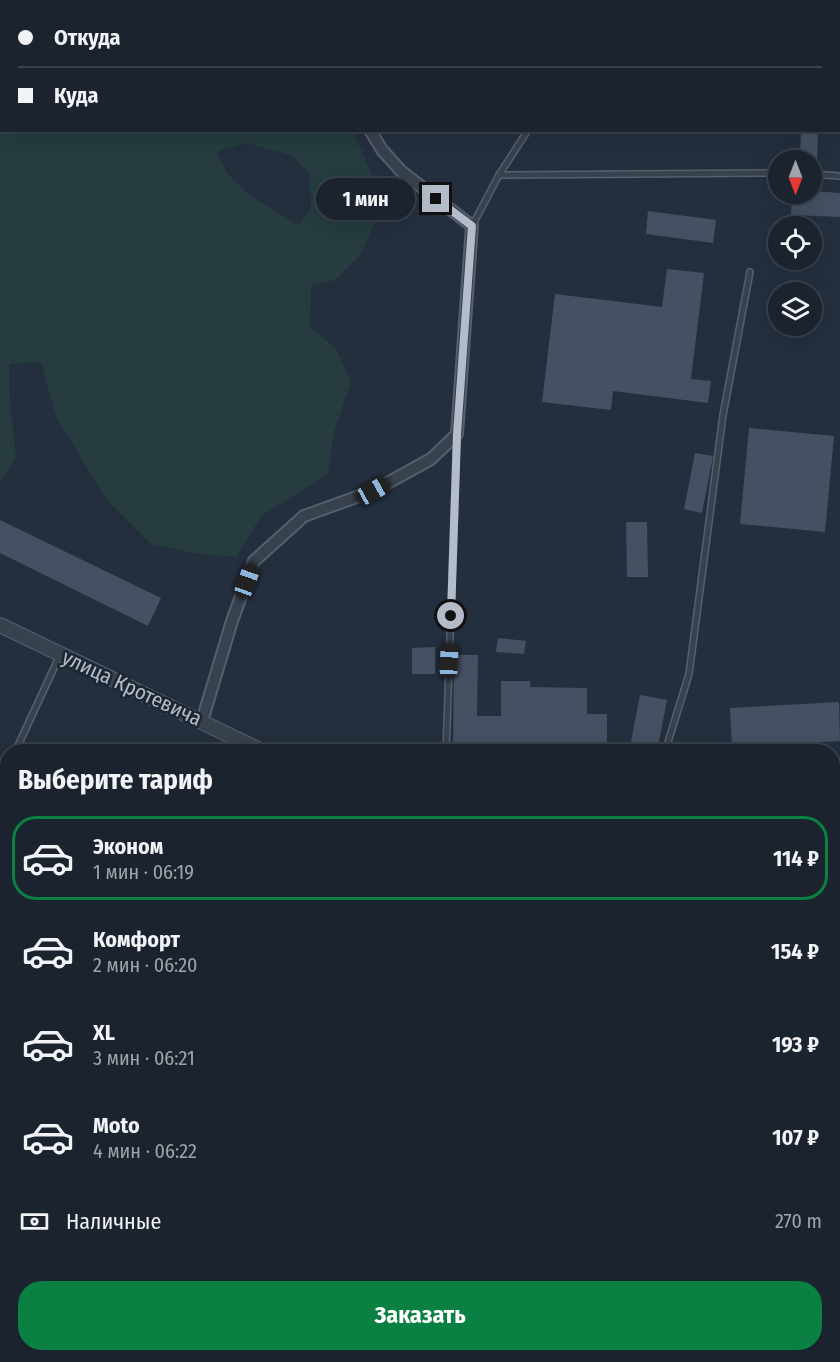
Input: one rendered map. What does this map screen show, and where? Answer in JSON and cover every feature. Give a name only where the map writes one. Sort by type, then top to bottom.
[{"type":"street","points":[[202,721],[232,621],[254,561],[304,516],[373,491],[431,459],[457,434],[472,226],[401,171],[382,150],[371,132]]},
{"type":"street","name":"улица Кротевича","points":[[0,625],[248,744]]},
{"type":"lane","points":[[472,226],[499,175],[527,132]]},
{"type":"lane","points":[[499,175],[768,172]]},
{"type":"lane","points":[[822,175],[840,176]]},
{"type":"lane","points":[[667,744],[688,674],[723,415],[750,272]]},
{"type":"lane","points":[[446,744],[457,434]]},
{"type":"lane","points":[[19,744],[61,654]]},
{"type":"green space","points":[[0,132],[353,132],[376,184],[375,223],[360,255],[335,280],[311,286],[310,327],[336,349],[351,381],[334,432],[328,474],[261,516],[237,556],[204,555],[151,544],[106,499],[56,416],[41,362],[9,364],[10,406],[16,456],[0,483]],"holes":[[[246,143],[291,155],[309,172],[311,210],[298,225],[252,197],[227,173],[217,152]]]},
{"type":"building","points":[[801,132],[818,132],[817,150],[800,150]]},
{"type":"building","points":[[822,192],[840,193],[840,217],[791,215],[792,204],[822,204]]},
{"type":"building","points":[[648,211],[716,220],[713,243],[646,234]]},
{"type":"building","points":[[667,269],[704,273],[691,379],[711,381],[708,403],[613,391],[611,410],[542,402],[555,294],[662,307]]},
{"type":"building","points":[[749,428],[834,436],[825,532],[740,524]]},
{"type":"building","points":[[695,453],[713,456],[702,513],[684,509]]},
{"type":"building","points":[[0,520],[161,598],[148,626],[0,553]]},
{"type":"building","points":[[626,522],[647,522],[648,577],[627,577]]},
{"type":"building","points":[[498,638],[526,641],[524,654],[496,652]]},
{"type":"building","points":[[435,647],[435,674],[412,674],[412,648]]},
{"type":"building","points":[[454,655],[478,655],[477,716],[501,716],[501,681],[530,681],[530,687],[587,688],[587,714],[607,714],[607,744],[453,744]]},
{"type":"building","points":[[640,695],[667,700],[659,744],[631,744]]},
{"type":"building","points":[[839,702],[840,741],[732,744],[730,708]]},
{"type":"route","points":[[436,199],[472,226],[457,434],[451,616]]}]
